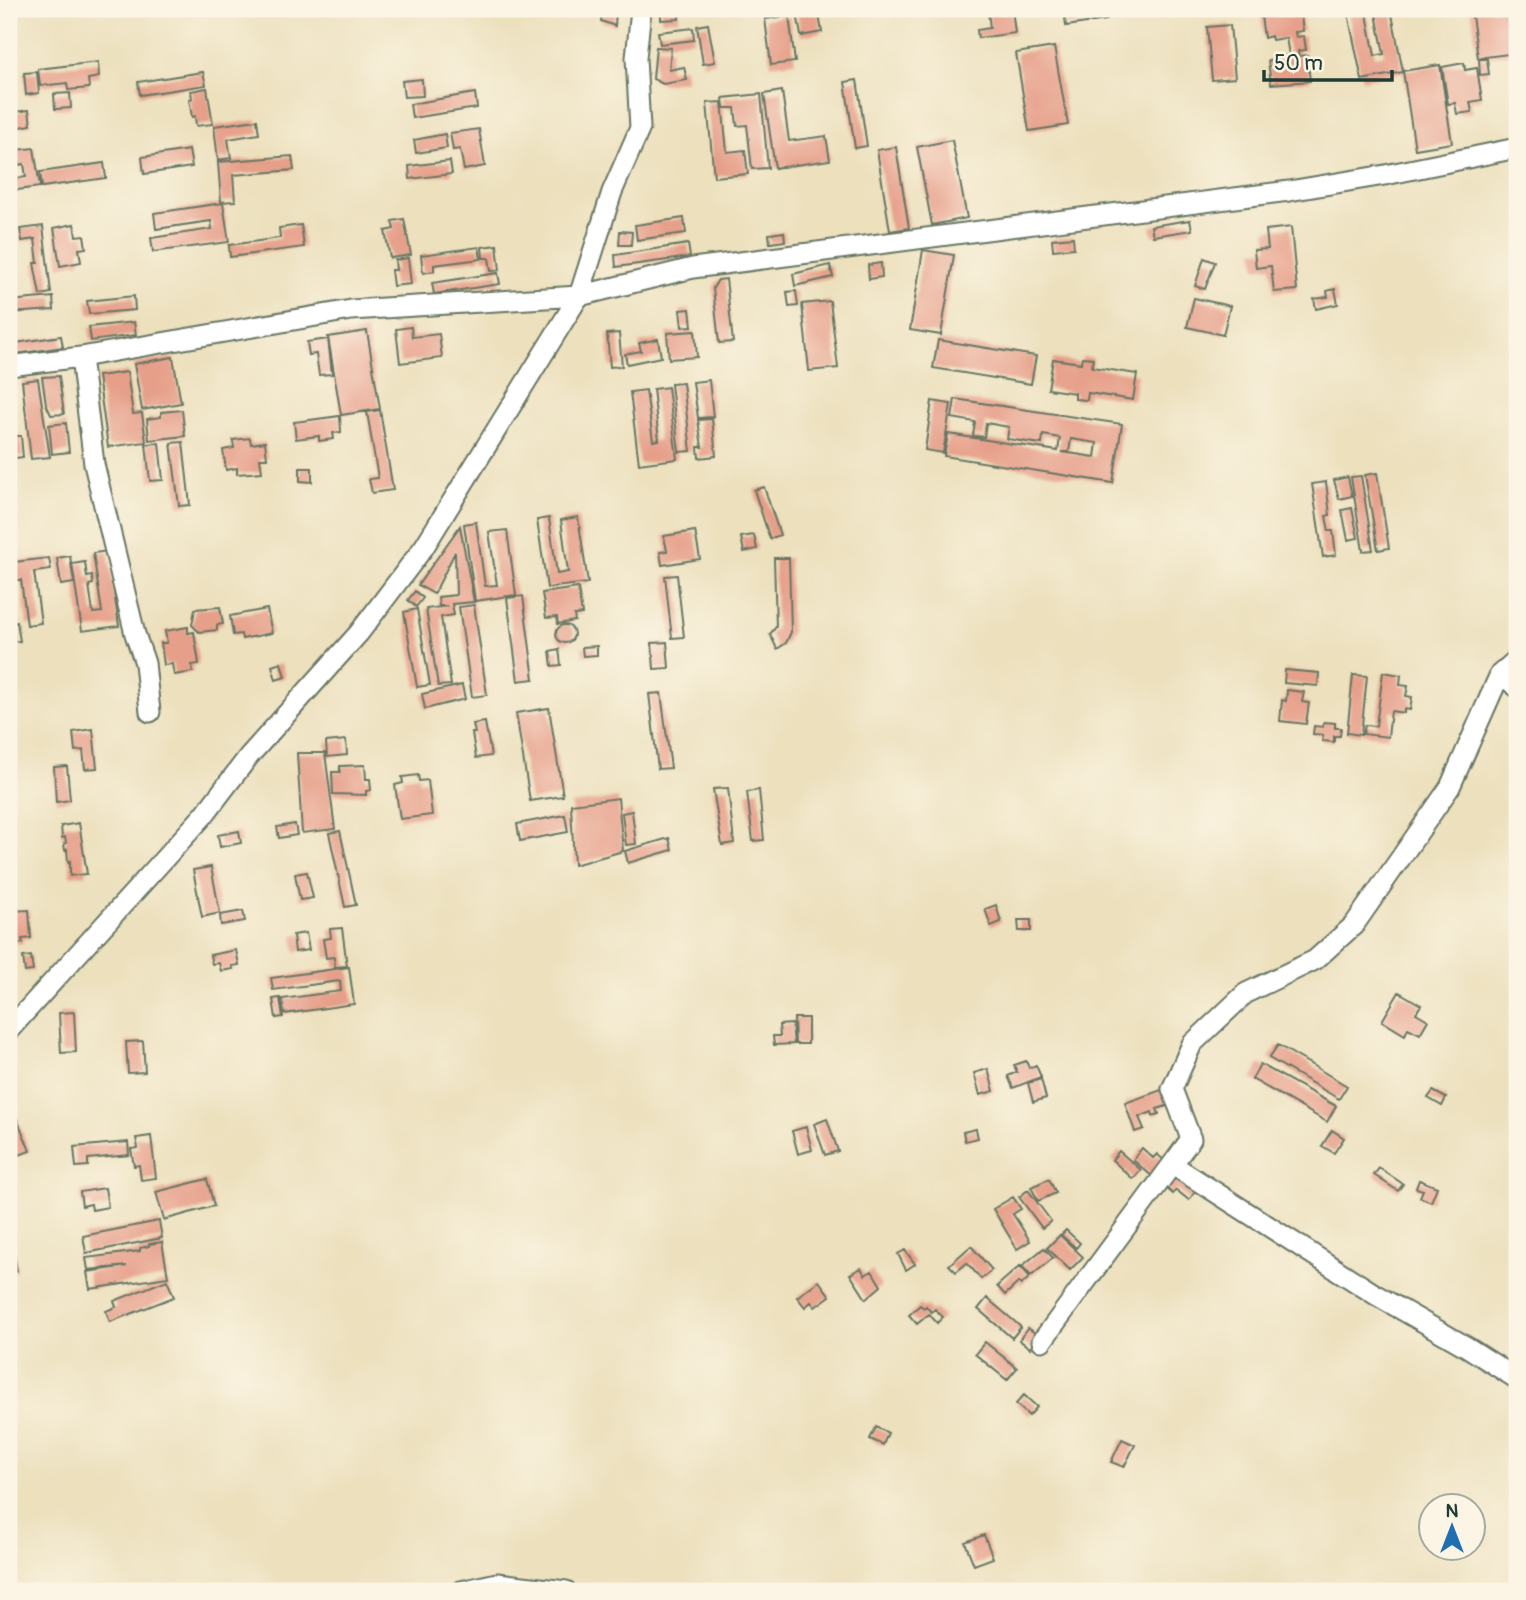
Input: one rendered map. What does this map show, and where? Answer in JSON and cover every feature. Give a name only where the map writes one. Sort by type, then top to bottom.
[{"type":"street","points":[[9,1030],[204,815],[249,756],[359,633],[424,547],[579,296],[612,192],[640,128],[636,58],[641,9]]},
{"type":"street","points":[[9,366],[81,357],[351,310],[579,296],[693,268],[1289,191],[1517,148]]},
{"type":"street","points":[[81,357],[94,464],[135,634],[145,663],[150,712]]},
{"type":"street","points":[[1042,1341],[1191,1139],[1172,1089],[1192,1044],[1246,993],[1315,960],[1354,925],[1450,787],[1500,674],[1517,659]]},
{"type":"street","points":[[1500,674],[1517,687]]},
{"type":"street","points":[[1173,1166],[1376,1295],[1517,1379]]},
{"type":"street","points":[[461,1591],[497,1583],[566,1591]]},
{"type":"building","points":[[602,9],[616,9],[615,26],[601,21]]},
{"type":"building","points":[[661,9],[679,11],[679,19],[661,20]]},
{"type":"building","points":[[818,9],[822,32],[801,36],[797,13]]},
{"type":"building","points":[[977,9],[1012,9],[1015,33],[978,38],[977,30],[990,28],[988,11],[978,12]]},
{"type":"building","points":[[1064,9],[1105,9],[1107,20],[1066,26]]},
{"type":"building","points":[[1269,9],[1300,9],[1303,31],[1295,32],[1296,37],[1304,36],[1306,50],[1298,51],[1298,56],[1307,55],[1310,81],[1271,84],[1268,61],[1289,55],[1286,38],[1264,38],[1261,16],[1270,15]]},
{"type":"building","points":[[1347,9],[1366,9],[1375,56],[1384,54],[1375,9],[1391,9],[1403,72],[1362,80]]},
{"type":"building","points":[[1471,9],[1510,9],[1517,53],[1478,58]]},
{"type":"building","points":[[789,16],[795,62],[771,65],[765,19]]},
{"type":"building","points":[[708,24],[715,62],[703,64],[697,26]]},
{"type":"building","points":[[1230,25],[1235,78],[1212,80],[1207,27]]},
{"type":"building","points":[[693,28],[694,40],[660,44],[658,32]]},
{"type":"building","points":[[656,47],[671,48],[669,70],[684,67],[687,80],[663,84],[653,79]]},
{"type":"building","points":[[1054,47],[1068,125],[1029,131],[1016,53]]},
{"type":"building","points":[[1479,59],[1487,59],[1489,74],[1480,75]]},
{"type":"building","points":[[98,62],[99,77],[88,79],[89,88],[68,90],[67,83],[40,86],[38,69]]},
{"type":"building","points":[[1464,63],[1465,70],[1477,68],[1482,100],[1470,102],[1472,112],[1457,114],[1455,103],[1448,104],[1442,67]]},
{"type":"building","points":[[1440,65],[1452,143],[1415,149],[1403,71]]},
{"type":"building","points":[[37,72],[39,93],[26,95],[24,73]]},
{"type":"building","points":[[203,72],[206,85],[140,95],[138,82]]},
{"type":"building","points":[[422,79],[423,96],[404,97],[402,81]]},
{"type":"building","points":[[857,80],[867,146],[855,148],[845,82]]},
{"type":"building","points":[[207,88],[213,124],[196,126],[189,99],[192,99],[191,91]]},
{"type":"building","points":[[782,91],[789,141],[826,136],[830,160],[775,168],[764,94]]},
{"type":"building","points":[[70,93],[71,108],[55,109],[54,94]]},
{"type":"building","points":[[475,93],[477,108],[412,118],[410,104]]},
{"type":"building","points":[[761,94],[768,168],[752,169],[747,125],[737,126],[735,108],[724,108],[723,98]]},
{"type":"building","points":[[722,102],[727,152],[745,150],[748,174],[714,177],[707,103]]},
{"type":"building","points":[[29,110],[31,125],[9,129],[9,113]]},
{"type":"building","points":[[257,120],[259,134],[228,139],[231,158],[218,160],[214,126]]},
{"type":"building","points":[[479,129],[485,166],[464,170],[460,149],[453,150],[450,133]]},
{"type":"building","points":[[445,134],[447,148],[416,153],[414,140]]},
{"type":"building","points":[[952,140],[967,218],[932,225],[917,147]]},
{"type":"building","points":[[896,147],[909,228],[890,231],[877,150]]},
{"type":"building","points":[[34,148],[40,187],[9,191],[9,180],[26,177],[24,164],[9,167],[9,151]]},
{"type":"building","points":[[189,150],[192,167],[144,174],[142,157]]},
{"type":"building","points":[[292,156],[294,170],[233,175],[235,201],[221,202],[218,162]]},
{"type":"building","points":[[450,161],[452,174],[410,179],[409,166]]},
{"type":"building","points":[[104,163],[106,178],[42,187],[40,172]]},
{"type":"building","points":[[223,203],[229,242],[153,252],[151,238],[212,229],[211,221],[156,229],[154,213]]},
{"type":"building","points":[[684,218],[686,233],[637,240],[635,225]]},
{"type":"building","points":[[404,219],[411,255],[390,258],[385,231],[394,229],[392,221]]},
{"type":"building","points":[[1190,220],[1192,230],[1153,236],[1151,226]]},
{"type":"building","points":[[74,224],[76,236],[84,235],[86,248],[79,249],[81,262],[60,266],[54,228]]},
{"type":"building","points":[[301,225],[304,247],[230,257],[229,245],[280,238],[279,228]]},
{"type":"building","points":[[43,226],[51,293],[40,295],[34,263],[38,263],[35,239],[22,241],[20,229]]},
{"type":"building","points":[[1291,227],[1297,290],[1274,292],[1271,266],[1256,268],[1254,250],[1268,249],[1266,230]]},
{"type":"building","points":[[620,231],[632,232],[631,245],[619,245]]},
{"type":"building","points":[[784,232],[785,241],[770,243],[769,234]]},
{"type":"building","points":[[1073,237],[1074,248],[1053,250],[1052,239]]},
{"type":"building","points":[[688,244],[690,257],[616,267],[615,255]]},
{"type":"building","points":[[497,245],[500,270],[491,271],[489,258],[483,258],[482,247]]},
{"type":"building","points":[[479,247],[481,259],[434,265],[434,271],[423,273],[421,255]]},
{"type":"building","points":[[923,250],[954,255],[941,335],[910,330]]},
{"type":"building","points":[[408,258],[411,284],[393,286],[391,270],[396,270],[395,260]]},
{"type":"building","points":[[1204,258],[1215,262],[1205,289],[1195,286]]},
{"type":"building","points":[[881,263],[882,277],[869,279],[868,265]]},
{"type":"building","points":[[830,265],[833,277],[795,286],[793,274]]},
{"type":"building","points":[[498,273],[500,284],[434,294],[432,283]]},
{"type":"building","points":[[726,279],[733,342],[719,343],[713,288],[718,280]]},
{"type":"building","points":[[1335,289],[1338,304],[1316,309],[1314,299],[1328,297],[1327,291]]},
{"type":"building","points":[[796,291],[798,306],[789,307],[787,292]]},
{"type":"building","points":[[134,296],[135,310],[89,314],[87,301]]},
{"type":"building","points":[[53,297],[54,310],[9,313],[9,301]]},
{"type":"building","points":[[1194,298],[1230,306],[1223,335],[1187,327]]},
{"type":"building","points":[[830,301],[838,368],[809,371],[802,304]]},
{"type":"building","points":[[690,309],[692,326],[682,327],[680,310]]},
{"type":"building","points":[[134,322],[136,335],[91,341],[89,327]]},
{"type":"building","points":[[411,327],[412,337],[439,334],[442,358],[400,363],[396,329]]},
{"type":"building","points":[[367,331],[380,409],[341,415],[328,337]]},
{"type":"building","points":[[695,331],[697,357],[669,359],[667,333]]},
{"type":"building","points":[[619,333],[622,366],[610,367],[607,334]]},
{"type":"building","points":[[61,336],[63,347],[9,355],[9,344]]},
{"type":"building","points":[[328,339],[332,374],[319,375],[316,354],[309,355],[307,342]]},
{"type":"building","points":[[658,339],[661,357],[627,364],[625,354],[641,351],[639,343]]},
{"type":"building","points":[[938,340],[1036,356],[1031,384],[933,368]]},
{"type":"building","points":[[173,357],[181,403],[142,410],[134,364]]},
{"type":"building","points":[[1082,357],[1093,358],[1092,367],[1137,374],[1133,400],[1088,393],[1087,400],[1075,399],[1075,393],[1048,389],[1053,359],[1081,363]]},
{"type":"building","points":[[127,372],[133,414],[142,413],[146,442],[108,447],[98,376]]},
{"type":"building","points":[[59,376],[64,414],[51,415],[46,404],[42,377]]},
{"type":"building","points":[[38,379],[50,457],[31,459],[22,381]]},
{"type":"building","points":[[709,380],[713,417],[698,418],[693,382]]},
{"type":"building","points":[[683,383],[691,451],[679,452],[671,384]]},
{"type":"building","points":[[668,387],[677,459],[639,464],[630,392],[646,390],[653,441],[659,440],[653,389]]},
{"type":"building","points":[[955,399],[1122,424],[1113,483],[944,456],[948,434],[1058,451],[1060,438],[1043,435],[1042,444],[1007,439],[1009,427],[986,423],[984,437],[973,436],[975,422],[952,418]],"holes":[[[1071,439],[1097,443],[1095,457],[1062,452],[1069,452]]]},
{"type":"building","points":[[932,401],[951,404],[943,453],[925,450]]},
{"type":"building","points":[[182,410],[185,436],[149,440],[147,419],[161,417],[161,412]]},
{"type":"building","points":[[380,410],[393,490],[372,493],[369,479],[378,478],[367,412]]},
{"type":"building","points":[[340,416],[341,432],[333,433],[334,439],[319,441],[319,436],[296,439],[294,422]]},
{"type":"building","points":[[712,419],[716,456],[699,458],[698,447],[702,447],[698,420]]},
{"type":"building","points":[[66,423],[69,452],[52,454],[49,425]]},
{"type":"building","points":[[9,427],[13,427],[14,436],[21,436],[23,457],[9,459]]},
{"type":"building","points":[[250,438],[251,444],[265,442],[267,458],[260,458],[262,472],[237,474],[237,468],[226,470],[223,450],[234,448],[233,440]]},
{"type":"building","points":[[183,442],[190,505],[179,506],[171,443]]},
{"type":"building","points":[[159,443],[163,480],[150,481],[146,444]]},
{"type":"building","points":[[300,468],[312,468],[312,482],[300,481]]},
{"type":"building","points":[[1377,473],[1389,548],[1378,550],[1365,475]]},
{"type":"building","points":[[1361,476],[1373,550],[1363,551],[1351,477]]},
{"type":"building","points":[[1348,477],[1352,496],[1339,499],[1334,480]]},
{"type":"building","points":[[1326,482],[1330,515],[1326,516],[1329,531],[1333,531],[1336,555],[1323,557],[1312,484]]},
{"type":"building","points":[[764,487],[780,535],[770,539],[754,490]]},
{"type":"building","points":[[1352,508],[1358,538],[1348,540],[1342,510]]},
{"type":"building","points":[[578,517],[588,583],[547,588],[537,520],[549,518],[557,574],[568,572],[561,520]]},
{"type":"building","points":[[476,522],[485,586],[497,585],[489,532],[507,530],[516,595],[475,601],[464,524]]},
{"type":"building","points":[[460,526],[474,602],[452,604],[454,615],[441,617],[451,685],[438,686],[426,609],[447,606],[439,606],[438,597],[456,595],[455,552],[434,594],[418,585]]},
{"type":"building","points":[[695,531],[700,559],[662,565],[660,552],[667,551],[664,536]]},
{"type":"building","points":[[754,535],[757,549],[744,552],[741,537]]},
{"type":"building","points":[[108,551],[119,626],[82,631],[72,564],[85,562],[87,577],[92,576],[93,584],[89,585],[93,613],[102,612],[93,553]]},
{"type":"building","points":[[70,556],[74,583],[61,585],[57,558]]},
{"type":"building","points":[[49,558],[51,570],[34,572],[41,623],[27,625],[21,580],[16,580],[14,562]]},
{"type":"building","points":[[774,558],[789,558],[791,632],[786,643],[777,649],[770,634],[776,627]]},
{"type":"building","points":[[677,575],[684,637],[672,638],[665,576]]},
{"type":"building","points":[[578,588],[582,614],[574,615],[575,621],[558,624],[557,617],[546,618],[542,593]]},
{"type":"building","points":[[415,591],[423,598],[416,607],[408,600]]},
{"type":"building","points":[[523,596],[534,679],[518,681],[507,598]]},
{"type":"building","points":[[474,605],[487,695],[472,697],[459,607]]},
{"type":"building","points":[[220,607],[223,624],[217,625],[217,630],[199,632],[192,625],[195,609]]},
{"type":"building","points":[[267,609],[272,633],[242,639],[241,634],[233,635],[230,616]]},
{"type":"building","points":[[417,609],[430,685],[417,687],[404,612]]},
{"type":"building","points":[[17,622],[20,641],[9,642],[9,624]]},
{"type":"building","points":[[565,625],[571,628],[574,634],[571,640],[565,643],[559,640],[556,634],[559,628]]},
{"type":"building","points":[[188,627],[188,633],[194,632],[199,664],[192,665],[193,672],[174,675],[172,664],[164,665],[161,643],[167,643],[165,631]]},
{"type":"building","points":[[667,642],[669,668],[654,669],[652,643]]},
{"type":"building","points":[[597,646],[597,655],[583,656],[582,647]]},
{"type":"building","points":[[559,649],[561,665],[552,666],[550,651]]},
{"type":"building","points":[[281,663],[285,677],[276,680],[272,666]]},
{"type":"building","points":[[1285,670],[1319,673],[1318,686],[1284,683]]},
{"type":"building","points":[[1383,672],[1401,675],[1400,685],[1408,686],[1406,696],[1412,697],[1410,710],[1404,709],[1404,713],[1391,711],[1388,737],[1363,734],[1365,725],[1376,726]]},
{"type":"building","points":[[1353,675],[1367,676],[1361,735],[1347,733]]},
{"type":"building","points":[[462,685],[465,699],[425,709],[422,694]]},
{"type":"building","points":[[1287,690],[1304,692],[1302,702],[1309,703],[1306,724],[1280,721],[1282,700],[1286,701]]},
{"type":"building","points":[[661,693],[671,768],[658,769],[649,694]]},
{"type":"building","points":[[549,708],[563,796],[530,801],[516,713]]},
{"type":"building","points":[[485,722],[491,756],[476,758],[473,724]]},
{"type":"building","points":[[1324,722],[1335,723],[1335,728],[1341,728],[1340,736],[1334,736],[1334,742],[1322,741],[1323,735],[1313,734],[1314,726],[1323,727]]},
{"type":"building","points":[[93,729],[97,768],[85,769],[83,750],[75,751],[73,732]]},
{"type":"building","points":[[346,740],[347,755],[327,757],[326,742]]},
{"type":"building","points":[[297,753],[325,753],[335,829],[302,833]]},
{"type":"building","points":[[365,765],[366,779],[370,779],[371,790],[366,791],[366,795],[333,794],[332,772],[340,772],[340,766]]},
{"type":"building","points":[[67,766],[70,800],[56,802],[54,767]]},
{"type":"building","points":[[418,775],[419,781],[428,780],[432,815],[400,819],[395,785],[403,783],[402,777]]},
{"type":"building","points":[[728,788],[734,843],[722,845],[713,789]]},
{"type":"building","points":[[759,790],[764,840],[753,841],[747,792]]},
{"type":"building","points":[[618,798],[623,851],[574,865],[571,804]]},
{"type":"building","points":[[632,811],[636,844],[626,845],[622,813]]},
{"type":"building","points":[[565,815],[568,832],[520,841],[517,824]]},
{"type":"building","points":[[79,823],[87,874],[70,876],[70,861],[68,862],[61,826]]},
{"type":"building","points":[[295,824],[297,835],[279,838],[277,827]]},
{"type":"building","points":[[239,831],[241,843],[220,847],[218,835]]},
{"type":"building","points":[[340,831],[356,905],[345,907],[329,833]]},
{"type":"building","points":[[669,838],[672,850],[628,863],[625,851]]},
{"type":"building","points":[[211,867],[220,913],[202,917],[193,870]]},
{"type":"building","points":[[307,872],[313,898],[300,900],[295,874]]},
{"type":"building","points":[[996,905],[1001,922],[991,926],[985,909]]},
{"type":"building","points":[[29,910],[31,938],[22,939],[23,943],[16,944],[11,911]]},
{"type":"building","points":[[243,911],[245,921],[221,925],[220,915]]},
{"type":"building","points":[[1018,920],[1031,920],[1031,931],[1019,931]]},
{"type":"building","points":[[342,928],[347,966],[335,967],[334,957],[326,958],[323,939],[331,938],[330,929]]},
{"type":"building","points":[[306,933],[309,950],[295,952],[293,935]]},
{"type":"building","points":[[236,950],[239,965],[232,966],[233,969],[221,971],[219,963],[212,964],[210,955]]},
{"type":"building","points":[[31,956],[33,971],[25,972],[23,957]]},
{"type":"building","points":[[349,967],[354,1004],[284,1014],[282,999],[341,991],[340,981],[273,990],[271,978]]},
{"type":"building","points":[[1399,992],[1421,1005],[1416,1013],[1428,1020],[1420,1034],[1408,1028],[1405,1035],[1382,1021]]},
{"type":"building","points":[[280,998],[283,1017],[276,1018],[273,999]]},
{"type":"building","points":[[74,1012],[76,1052],[61,1053],[59,1013]]},
{"type":"building","points":[[794,1018],[808,1018],[808,1044],[795,1044]]},
{"type":"building","points":[[792,1024],[794,1044],[774,1045],[773,1036],[780,1036],[779,1025]]},
{"type":"building","points":[[143,1041],[145,1072],[128,1073],[126,1042]]},
{"type":"building","points":[[1278,1045],[1347,1086],[1339,1099],[1269,1058]]},
{"type":"building","points":[[1026,1061],[1029,1068],[1036,1065],[1041,1077],[1013,1088],[1008,1076],[1017,1072],[1014,1065]]},
{"type":"building","points":[[1260,1064],[1336,1106],[1327,1122],[1252,1079]]},
{"type":"building","points":[[988,1069],[994,1091],[980,1095],[974,1073]]},
{"type":"building","points":[[1041,1079],[1046,1098],[1033,1102],[1028,1083]]},
{"type":"building","points":[[1164,1089],[1170,1105],[1157,1109],[1159,1114],[1153,1116],[1152,1112],[1139,1117],[1144,1129],[1135,1132],[1125,1103]]},
{"type":"building","points":[[1433,1091],[1446,1098],[1442,1106],[1428,1098]]},
{"type":"building","points":[[9,1099],[30,1151],[14,1157],[9,1144]]},
{"type":"building","points":[[827,1119],[838,1151],[825,1155],[814,1124]]},
{"type":"building","points":[[806,1127],[812,1150],[798,1154],[792,1131]]},
{"type":"building","points":[[976,1129],[978,1138],[965,1141],[963,1132]]},
{"type":"building","points":[[1332,1130],[1344,1138],[1334,1153],[1322,1146]]},
{"type":"building","points":[[151,1136],[156,1178],[141,1180],[139,1165],[134,1166],[131,1149],[138,1148],[136,1138]]},
{"type":"building","points":[[128,1142],[129,1155],[88,1159],[88,1166],[76,1167],[74,1147]]},
{"type":"building","points":[[1142,1148],[1153,1158],[1157,1154],[1166,1162],[1153,1177],[1133,1160]]},
{"type":"building","points":[[1119,1151],[1141,1170],[1133,1179],[1112,1160]]},
{"type":"building","points":[[1379,1168],[1403,1184],[1398,1191],[1374,1175]]},
{"type":"building","points":[[1177,1173],[1197,1189],[1189,1200],[1176,1190],[1173,1194],[1166,1188]]},
{"type":"building","points":[[207,1179],[214,1206],[164,1220],[156,1192]]},
{"type":"building","points":[[1049,1179],[1056,1193],[1038,1201],[1031,1187]]},
{"type":"building","points":[[1419,1180],[1437,1187],[1431,1202],[1420,1197],[1423,1190],[1416,1188]]},
{"type":"building","points":[[105,1188],[108,1207],[92,1210],[91,1204],[82,1206],[80,1192]]},
{"type":"building","points":[[1028,1190],[1051,1221],[1042,1228],[1019,1197]]},
{"type":"building","points":[[1013,1197],[1021,1209],[1013,1214],[1030,1241],[1017,1249],[993,1209]]},
{"type":"building","points":[[159,1221],[162,1238],[86,1253],[83,1236]]},
{"type":"building","points":[[9,1229],[17,1271],[9,1272]]},
{"type":"building","points":[[1066,1230],[1080,1243],[1076,1248],[1061,1235]]},
{"type":"building","points":[[1060,1235],[1083,1257],[1070,1270],[1047,1248]]},
{"type":"building","points":[[162,1242],[168,1277],[90,1289],[87,1272],[127,1266],[88,1270],[86,1258],[140,1251],[140,1248],[149,1244]]},
{"type":"building","points":[[971,1246],[992,1270],[981,1279],[967,1263],[956,1272],[949,1265]]},
{"type":"building","points":[[1044,1248],[1053,1258],[1031,1276],[1022,1266]]},
{"type":"building","points":[[905,1250],[915,1264],[906,1270],[898,1254]]},
{"type":"building","points":[[1020,1266],[1030,1277],[1021,1285],[1019,1282],[1005,1295],[997,1286]]},
{"type":"building","points":[[861,1268],[865,1275],[872,1271],[881,1286],[866,1299],[850,1274]]},
{"type":"building","points":[[167,1280],[174,1297],[110,1322],[106,1311],[116,1307],[114,1301]]},
{"type":"building","points":[[819,1281],[830,1296],[815,1307],[811,1302],[805,1307],[797,1297]]},
{"type":"building","points":[[987,1298],[1021,1327],[1012,1338],[978,1309]]},
{"type":"building","points":[[920,1305],[924,1308],[926,1306],[931,1312],[935,1309],[943,1317],[937,1323],[929,1314],[917,1324],[909,1315]]},
{"type":"building","points":[[1028,1328],[1039,1336],[1030,1348],[1019,1340]]},
{"type":"building","points":[[985,1342],[1017,1368],[1007,1380],[975,1354]]},
{"type":"building","points":[[1024,1395],[1037,1407],[1029,1416],[1016,1404]]},
{"type":"building","points":[[876,1427],[888,1433],[883,1445],[870,1439]]},
{"type":"building","points":[[1122,1439],[1135,1445],[1124,1467],[1111,1462]]},
{"type":"building","points":[[984,1535],[993,1558],[974,1565],[965,1542]]}]
